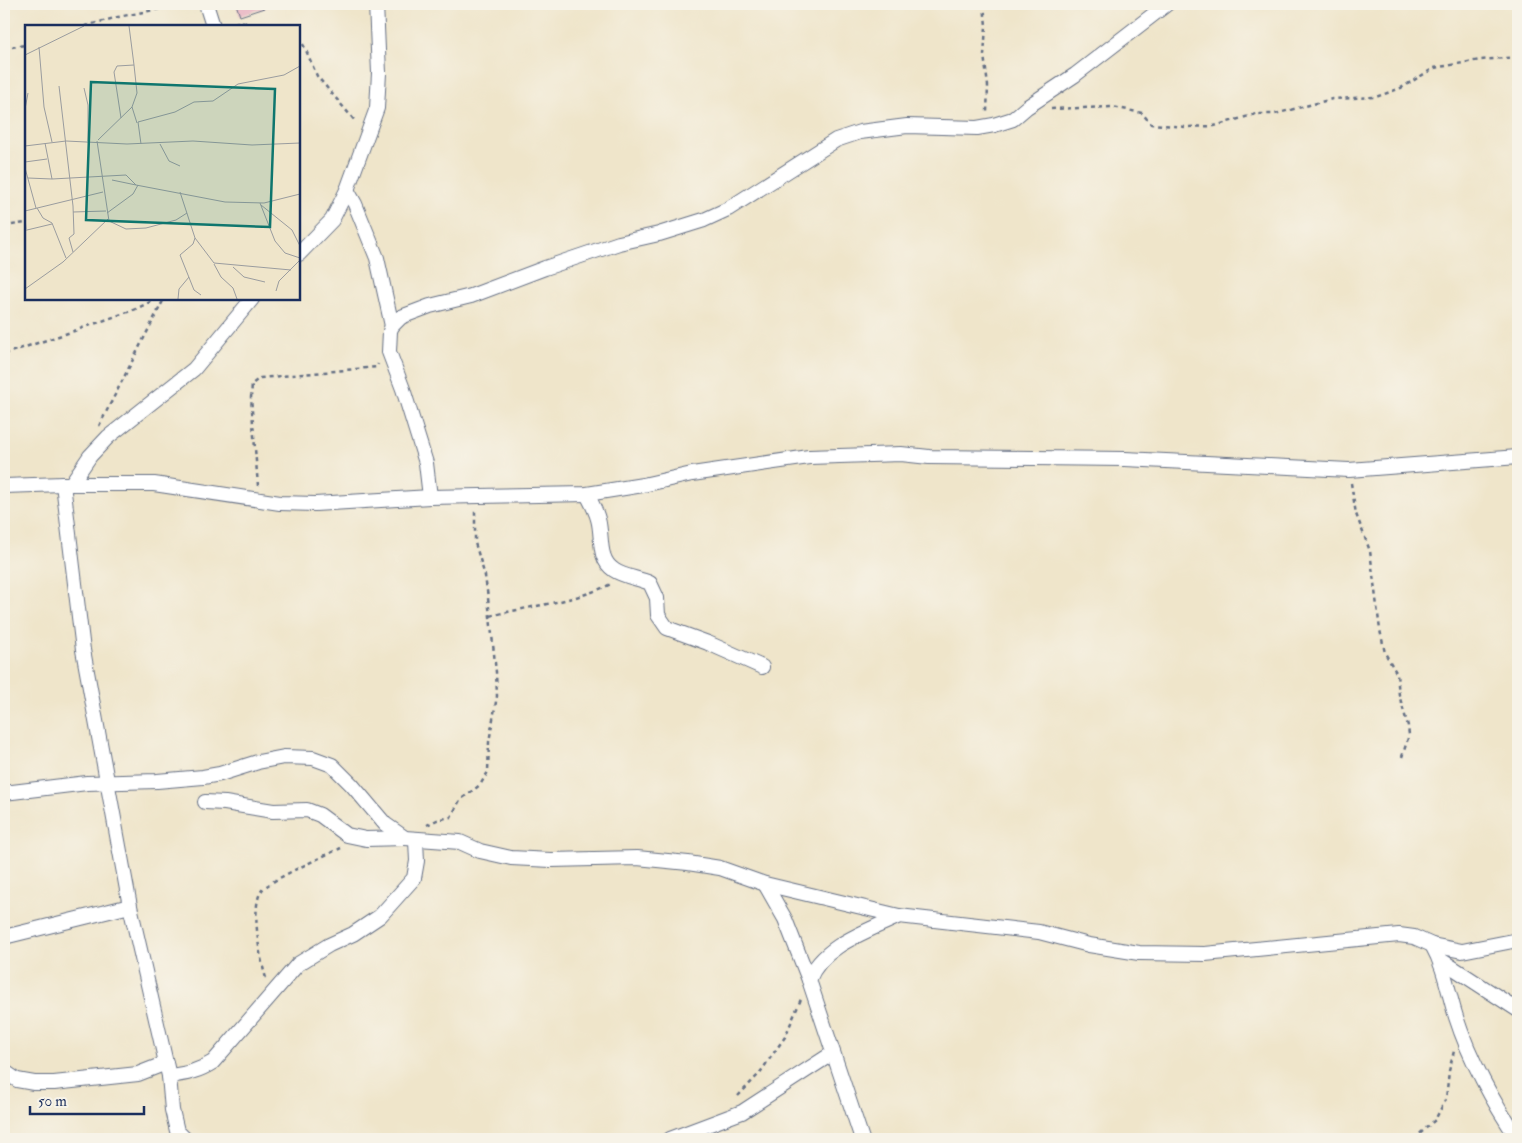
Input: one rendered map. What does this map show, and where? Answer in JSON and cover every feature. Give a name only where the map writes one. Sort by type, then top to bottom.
[{"type":"street","points":[[206,4],[213,25]]},
{"type":"street","points":[[300,253],[332,220],[347,190],[377,108],[379,73],[376,4]]},
{"type":"street","points":[[430,497],[426,463],[404,389],[389,352],[392,326],[401,317],[430,306],[471,296],[619,243],[659,234],[704,220],[728,209],[836,140],[860,132],[907,126],[977,128],[1013,119],[1027,107],[1075,75],[1167,4]]},
{"type":"street","points":[[347,190],[355,204],[376,258],[392,326]]},
{"type":"street","points":[[177,1136],[167,1070],[130,906],[83,650],[67,484],[108,437],[194,369],[251,300]]},
{"type":"street","points":[[4,486],[154,484],[259,500],[315,504],[430,497],[587,494],[642,486],[692,474],[809,458],[856,454],[1125,458],[1349,470],[1518,457]]},
{"type":"street","points":[[587,494],[598,520],[606,562],[611,568],[650,583],[656,598],[658,615],[667,628],[708,643],[762,667]]},
{"type":"street","points":[[4,793],[59,785],[204,777],[284,757],[313,758],[332,765],[386,824],[410,839],[418,861],[414,878],[380,916],[353,934],[329,945],[298,964],[213,1062],[202,1070],[187,1074],[167,1070],[34,1084],[17,1080],[4,1071]]},
{"type":"street","points":[[205,802],[225,802],[274,811],[307,810],[320,815],[347,835],[366,839],[460,842],[496,856],[523,860],[637,858],[720,868],[765,884],[898,916],[1039,932],[1089,945],[1139,953],[1205,954],[1399,936],[1414,937],[1432,945],[1462,951],[1518,940]]},
{"type":"street","points":[[765,884],[785,919],[809,980],[862,1139]]},
{"type":"street","points":[[4,937],[130,906]]},
{"type":"street","points":[[809,980],[812,971],[830,953],[848,940],[898,916]]},
{"type":"street","points":[[1432,945],[1441,960],[1456,1017],[1470,1052],[1508,1124],[1518,1139]]},
{"type":"street","points":[[1441,960],[1518,1010]]},
{"type":"street","points":[[670,1139],[742,1112],[834,1053]]},
{"type":"path","points":[[88,25],[118,16],[185,4]]},
{"type":"path","points":[[984,4],[986,26],[984,55],[988,86],[987,126]]},
{"type":"path","points":[[228,25],[241,21],[251,25]]},
{"type":"path","points":[[300,39],[317,76],[348,111],[366,139]]},
{"type":"path","points":[[4,48],[25,45]]},
{"type":"path","points":[[1027,107],[1044,109],[1113,107],[1142,113],[1151,124],[1186,128],[1214,126],[1256,114],[1275,114],[1332,99],[1376,97],[1401,88],[1434,68],[1480,60],[1518,57]]},
{"type":"path","points":[[4,226],[25,223]]},
{"type":"path","points":[[4,354],[74,331],[154,300]]},
{"type":"path","points":[[98,429],[163,300]]},
{"type":"path","points":[[259,500],[251,398],[252,384],[260,378],[376,367],[389,352]]},
{"type":"path","points":[[1349,470],[1356,514],[1370,550],[1380,630],[1385,653],[1397,674],[1399,695],[1408,726],[1409,735],[1402,757]]},
{"type":"path","points":[[425,827],[437,820],[451,817],[460,800],[480,784],[488,772],[489,742],[497,696],[485,576],[475,543],[474,516],[477,496]]},
{"type":"path","points":[[490,616],[596,590],[628,576]]},
{"type":"path","points":[[272,994],[264,972],[257,929],[259,897],[262,890],[319,858],[366,839]]},
{"type":"path","points":[[733,1102],[759,1074],[785,1036],[809,980]]},
{"type":"path","points":[[1414,1139],[1435,1120],[1446,1099],[1449,1071],[1456,1043]]},
{"type":"building","points":[[236,4],[276,4],[240,16]]}]
